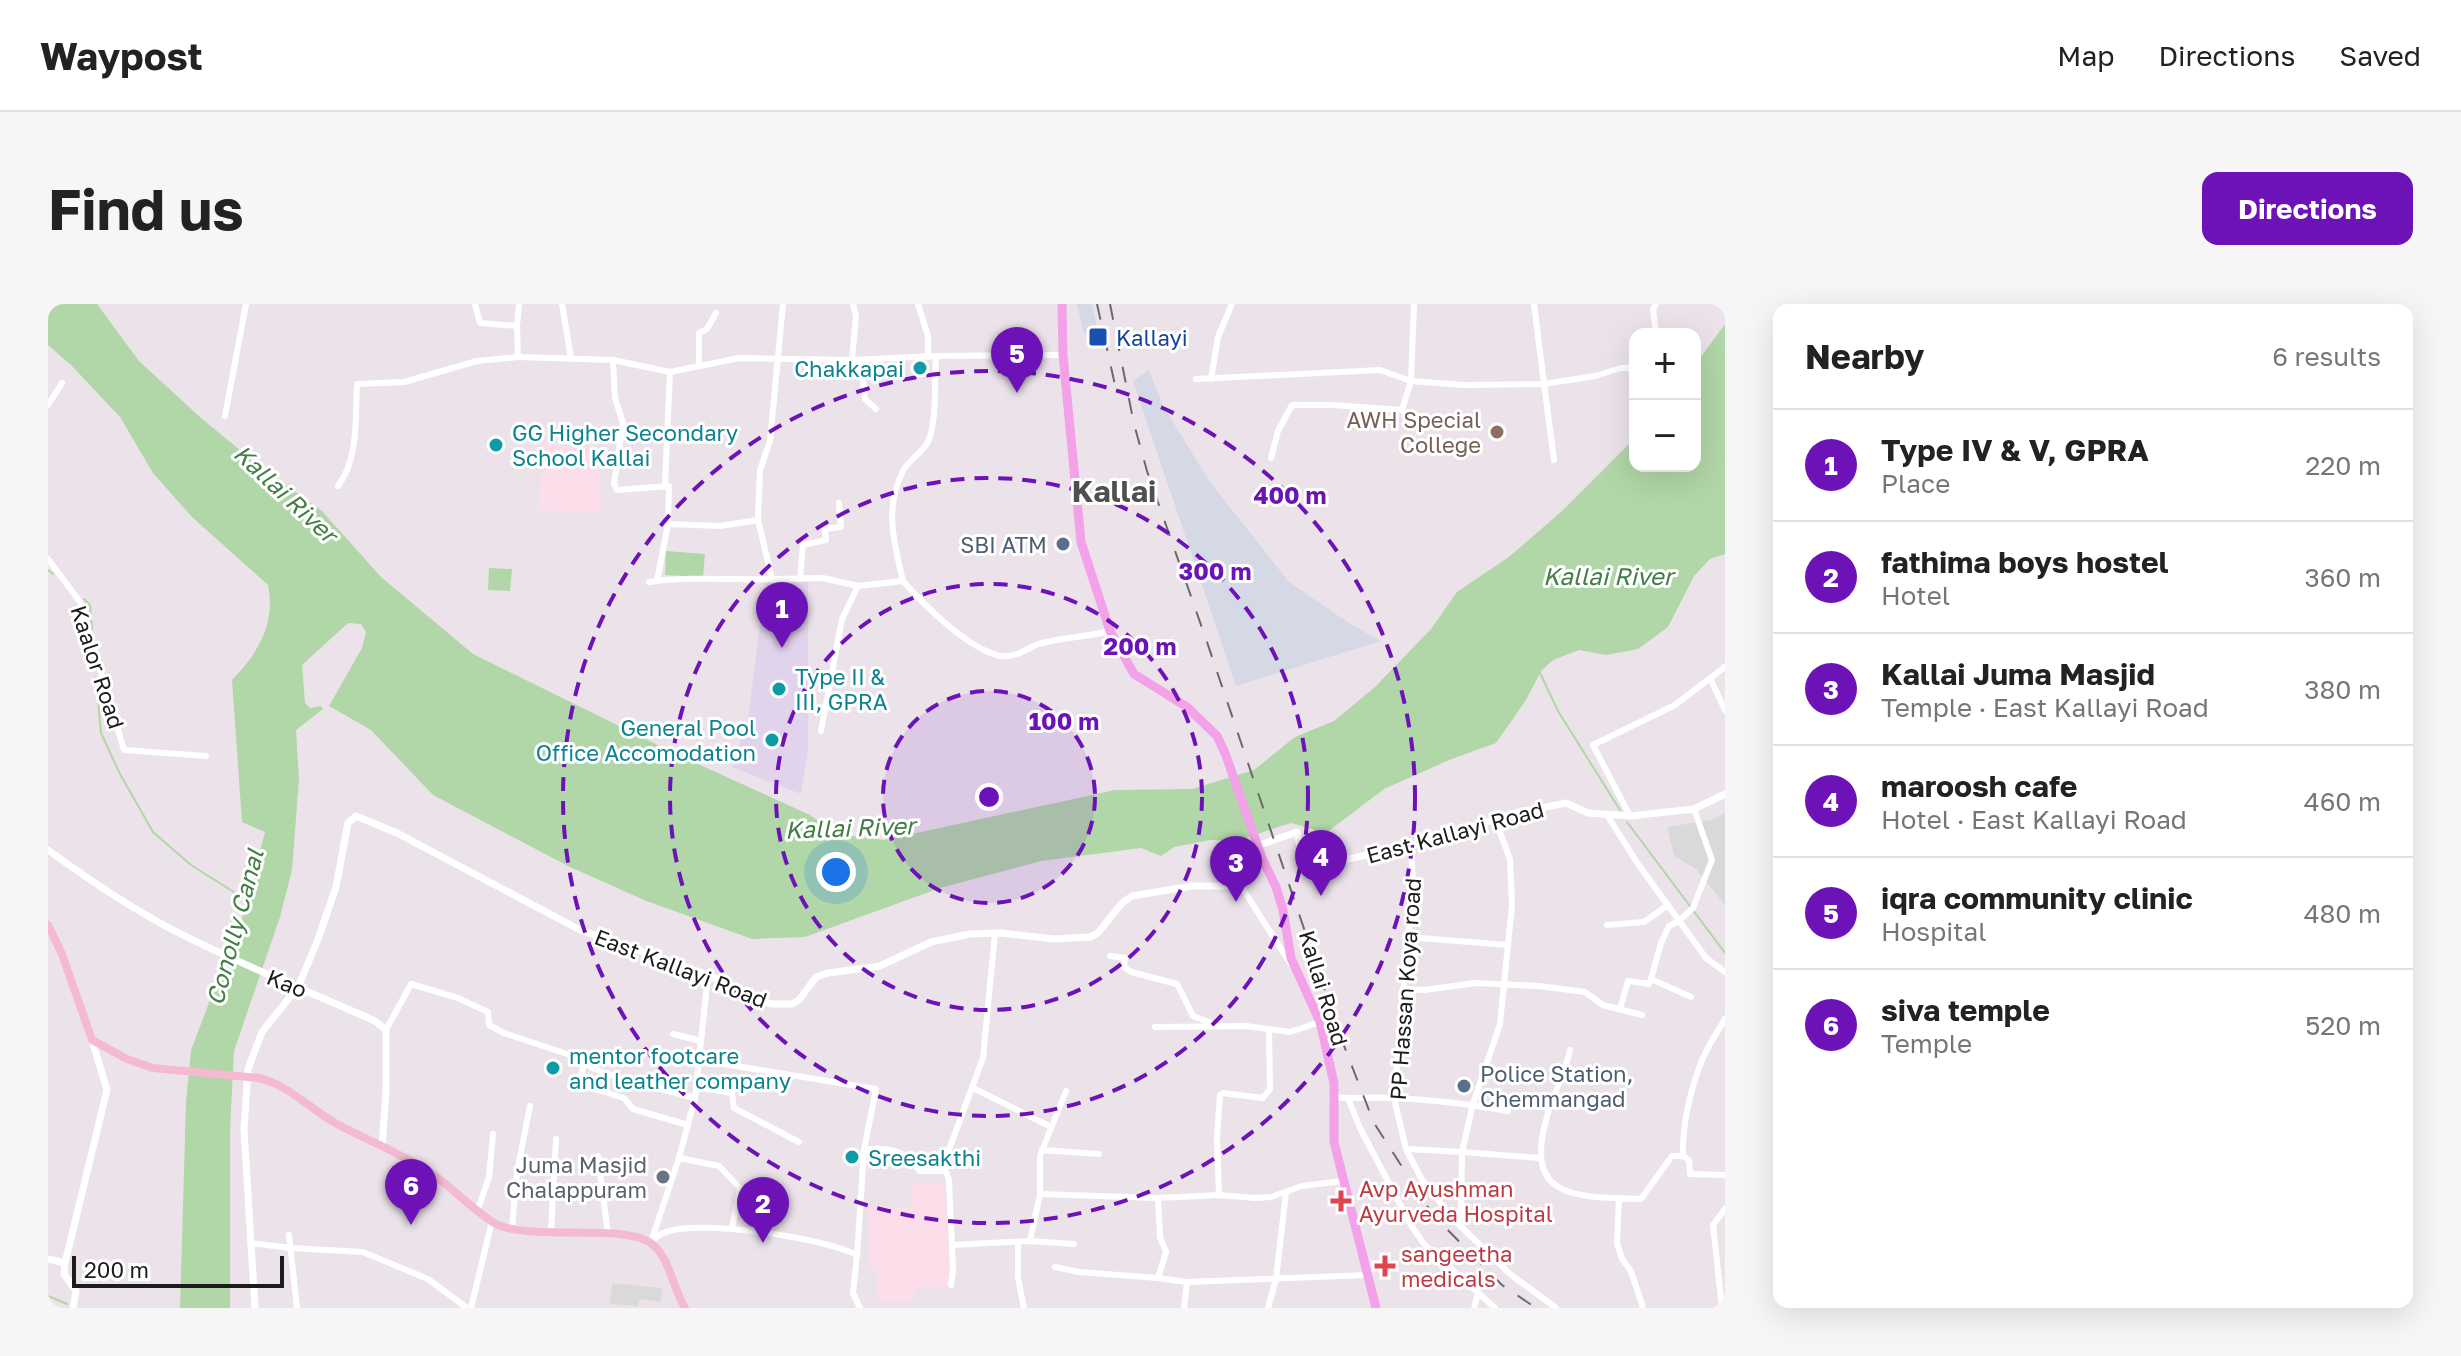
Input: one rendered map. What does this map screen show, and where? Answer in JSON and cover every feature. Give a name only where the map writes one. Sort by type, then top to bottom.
[{"type":"main road","name":"Kallai Road","points":[[1062,304],[1063,355],[1081,542],[1110,631],[1134,674],[1187,707],[1217,736],[1225,753],[1283,910],[1291,958],[1320,1022],[1334,1083],[1334,1142],[1376,1308]]},
{"type":"main road","points":[[48,925],[62,954],[92,1040],[127,1059],[166,1070],[255,1077],[274,1082],[336,1123],[431,1173],[492,1221],[512,1228],[631,1236],[651,1242],[662,1255],[685,1308]]},
{"type":"street","points":[[225,416],[246,304]]},
{"type":"street","points":[[475,304],[480,323],[517,326]]},
{"type":"street","points":[[518,357],[519,304]]},
{"type":"street","points":[[562,304],[571,358]]},
{"type":"street","points":[[772,579],[758,520],[760,470],[770,441],[783,304]]},
{"type":"street","points":[[852,360],[856,316],[853,304]]},
{"type":"street","points":[[918,304],[932,356],[934,416],[929,441],[904,468],[893,497],[892,532],[903,581],[916,596],[976,646],[1002,656],[1016,655],[1039,644],[1110,631]]},
{"type":"street","points":[[1211,379],[1218,337],[1232,304]]},
{"type":"street","points":[[1271,458],[1278,431],[1292,405],[1402,410],[1411,381],[1414,304]]},
{"type":"street","points":[[1534,304],[1554,460]]},
{"type":"street","points":[[1655,328],[1653,309],[1656,304]]},
{"type":"street","points":[[699,366],[699,333],[707,329],[716,313]]},
{"type":"street","points":[[338,486],[349,472],[353,452],[357,384],[404,382],[477,361],[518,357],[613,360],[670,372],[739,358],[861,360],[1063,355]]},
{"type":"street","points":[[613,360],[615,398],[623,423],[614,484],[617,490],[669,486],[668,524],[653,581],[681,577],[823,578],[858,586],[903,581]]},
{"type":"street","points":[[861,360],[865,399],[876,409]]},
{"type":"street","points":[[1196,379],[1380,370],[1411,381],[1464,385],[1544,384],[1629,368]]},
{"type":"street","points":[[665,485],[670,372]]},
{"type":"street","points":[[48,405],[62,383]]},
{"type":"street","points":[[800,579],[803,545],[826,540],[825,529],[841,527],[839,503]]},
{"type":"street","points":[[668,524],[720,526],[758,520]]},
{"type":"street","name":"Kaalor Road","points":[[48,559],[80,602],[124,750],[206,756]]},
{"type":"street","points":[[821,731],[842,619],[858,586]]},
{"type":"street","points":[[1630,816],[1593,745],[1675,705],[1725,667]]},
{"type":"street","points":[[1710,678],[1725,710]]},
{"type":"street","name":"East Kallayi Road","points":[[255,1308],[244,1130],[248,1069],[262,1032],[298,987],[336,887],[346,828],[350,819],[356,816],[397,833],[580,930],[708,975],[771,1004],[792,1004],[799,1000],[816,977],[880,966],[931,942],[970,934],[995,933],[1054,939],[1090,937],[1098,933],[1122,903],[1132,896],[1192,886],[1241,886],[1245,850],[1297,832],[1304,868],[1411,846],[1495,819],[1566,803],[1588,813],[1630,816],[1694,809],[1725,794]]},
{"type":"street","points":[[1620,1009],[1628,981],[1649,984],[1669,926],[1693,908],[1712,860],[1694,809]]},
{"type":"street","points":[[1607,815],[1706,958],[1725,972]]},
{"type":"street","points":[[1461,1227],[1462,1152],[1473,1104],[1500,1024],[1512,905],[1510,859],[1495,819]]},
{"type":"street","name":"PP Hassan Koya road","points":[[1411,846],[1413,882],[1394,1098],[1406,1149],[1421,1178],[1461,1227],[1510,1274],[1556,1308]]},
{"type":"street","name":"Kao","points":[[48,850],[122,901],[260,973],[375,1021],[386,1030]]},
{"type":"street","points":[[1241,886],[1297,972]]},
{"type":"street","points":[[1607,925],[1644,922],[1668,905]]},
{"type":"street","points":[[951,1285],[947,1155],[983,1058],[995,933]]},
{"type":"street","points":[[1407,937],[1508,945]]},
{"type":"street","points":[[1110,956],[1125,958],[1124,967],[1131,972],[1177,984],[1193,1016],[1214,1025]]},
{"type":"street","points":[[651,1242],[695,1098],[708,975]]},
{"type":"street","points":[[1651,979],[1691,997]]},
{"type":"street","points":[[1403,989],[1424,990],[1476,983],[1585,992],[1603,1005],[1642,1015]]},
{"type":"street","points":[[382,1147],[387,1080],[386,1030],[411,984],[458,998],[488,1012],[489,1025],[504,1033],[579,1058],[592,1068],[619,1078],[695,1098]]},
{"type":"street","points":[[1683,1156],[1688,1112],[1701,1062],[1725,1019]]},
{"type":"street","points":[[1155,1027],[1214,1025],[1290,1032],[1320,1022]]},
{"type":"street","points":[[1219,1195],[1217,1138],[1220,1095],[1263,1098],[1268,1095],[1269,1029]]},
{"type":"street","points":[[673,1034],[701,1041]]},
{"type":"street","points":[[73,1308],[76,1291],[64,1274],[65,1263],[107,1090],[92,1040]]},
{"type":"street","points":[[1570,1050],[1565,1076],[1549,1109],[1539,1158],[1551,1184],[1564,1192],[1619,1198],[1644,1197],[1672,1156],[1683,1156],[1689,1160],[1690,1174],[1725,1175]]},
{"type":"street","points":[[699,1060],[876,1089],[864,1150],[853,1293],[860,1308]]},
{"type":"street","points":[[585,1063],[581,1074],[588,1087],[624,1098],[633,1109],[688,1125]]},
{"type":"street","points":[[696,1087],[732,1093],[734,1108],[799,1142]]},
{"type":"street","points":[[973,1088],[1051,1127]]},
{"type":"street","points":[[1030,1241],[1040,1194],[1040,1156],[1066,1091]]},
{"type":"street","points":[[1332,1097],[1473,1104],[1508,1111]]},
{"type":"street","points":[[1348,1098],[1360,1128],[1412,1227],[1425,1245],[1495,1308]]},
{"type":"street","points":[[512,1228],[517,1172],[530,1106]]},
{"type":"street","points":[[478,1209],[489,1177],[493,1134]]},
{"type":"street","points":[[551,1232],[556,1139]]},
{"type":"street","points":[[1406,1149],[1539,1158]]},
{"type":"street","points":[[864,1150],[896,1150],[912,1159],[920,1171],[946,1171]]},
{"type":"street","points":[[1042,1150],[1099,1154]]},
{"type":"street","points":[[598,1156],[608,1234]]},
{"type":"street","points":[[679,1158],[719,1166],[740,1188],[732,1228]]},
{"type":"street","points":[[1040,1194],[1255,1198],[1302,1186],[1343,1181]]},
{"type":"street","points":[[1268,1308],[1276,1279],[1286,1192]]},
{"type":"street","points":[[1158,1198],[1160,1237],[1166,1252],[1158,1278]]},
{"type":"street","points":[[1619,1198],[1617,1243],[1622,1259],[1631,1271],[1643,1308]]},
{"type":"street","points":[[1722,1308],[1713,1225],[1725,1209]]},
{"type":"street","points":[[250,1243],[363,1252],[428,1279],[469,1308],[492,1221]]},
{"type":"street","points":[[651,1242],[661,1234],[684,1229],[732,1228],[791,1236],[837,1246],[857,1255]]},
{"type":"street","points":[[289,1235],[297,1308]]},
{"type":"street","points":[[952,1245],[1030,1241],[1074,1244]]},
{"type":"street","points":[[1018,1243],[1019,1287],[1024,1308]]},
{"type":"street","points":[[48,1259],[65,1263]]},
{"type":"street","points":[[1055,1267],[1187,1282],[1367,1275]]},
{"type":"street","points":[[1184,1308],[1187,1282]]},
{"type":"street","points":[[1474,1308],[1478,1294]]},
{"type":"shaded area","points":[[1077,304],[1092,304],[1098,331],[1084,334]]},
{"type":"shaded area","points":[[1149,370],[1163,406],[1210,482],[1289,582],[1381,641],[1236,686],[1133,381]]},
{"type":"shaded area","points":[[545,442],[599,453],[601,512],[538,510]]},
{"type":"shaded area","points":[[808,582],[808,750],[801,794],[732,767],[748,719],[765,583]]},
{"type":"shaded area","points":[[1725,813],[1725,905],[1696,869],[1674,856],[1667,827],[1712,820]]},
{"type":"shaded area","points":[[912,1184],[944,1184],[951,1285],[917,1288],[911,1301],[877,1301],[877,1269],[869,1269],[868,1208],[912,1208]]},
{"type":"shaded area","points":[[612,1283],[662,1288],[661,1302],[640,1299],[638,1306],[610,1304]]},
{"type":"water","name":"Kallai River","points":[[48,304],[97,304],[139,361],[263,469],[321,510],[381,577],[473,654],[676,754],[810,815],[836,834],[884,840],[1115,790],[1192,789],[1254,770],[1295,737],[1334,721],[1375,687],[1431,629],[1457,592],[1510,556],[1562,511],[1629,444],[1629,472],[1701,472],[1701,357],[1725,324],[1725,554],[1710,559],[1694,576],[1668,627],[1638,649],[1606,655],[1579,650],[1553,660],[1541,671],[1526,700],[1496,743],[1384,789],[1326,833],[1291,823],[1236,841],[1210,840],[1174,847],[1161,856],[1141,848],[1041,861],[940,888],[805,937],[752,939],[644,900],[568,866],[433,795],[371,730],[329,706],[362,648],[366,632],[361,624],[348,623],[302,665],[305,703],[310,708],[321,706],[323,709],[296,730],[299,779],[292,870],[280,917],[234,1051],[230,1130],[230,1308],[180,1308],[186,1102],[191,1050],[217,982],[234,949],[265,832],[242,822],[232,680],[263,637],[270,599],[268,585],[191,516],[153,473],[120,417],[48,345]]},
{"type":"water","points":[[666,551],[705,554],[703,577],[665,575]]},
{"type":"water","points":[[489,568],[512,569],[510,591],[488,590]]},
{"type":"waterway","points":[[48,570],[53,574]]},
{"type":"waterway","points":[[84,599],[90,605],[92,629]]},
{"type":"waterway","points":[[1540,673],[1558,711],[1620,810]]},
{"type":"waterway","name":"Conolly Canal","points":[[96,677],[101,733],[153,832],[191,865],[248,901]]},
{"type":"waterway","points":[[1627,822],[1725,953]]},
{"type":"waterway","points":[[48,1296],[67,1304]]},
{"type":"railway","points":[[1097,304],[1115,385]]},
{"type":"railway","points":[[1110,304],[1134,424],[1147,471],[1341,1038],[1374,1123],[1433,1215],[1502,1285],[1536,1308]]},
{"type":"place","name":"Kallayi","points":[[1098,337]]},
{"type":"place","name":"Chakkapai","points":[[920,368]]},
{"type":"place","name":"iqra community clinic","points":[[1017,393]]},
{"type":"place","name":"AWH Special College","points":[[1497,432]]},
{"type":"place","name":"GG Higher Secondary School Kallai","points":[[496,445]]},
{"type":"place","name":"SBI ATM","points":[[1063,544]]},
{"type":"place","name":"Type IV & V, GPRA","points":[[782,648]]},
{"type":"place","name":"Type II & III, GPRA","points":[[779,689]]},
{"type":"place","name":"General Pool Office Accomodation","points":[[772,740]]},
{"type":"place","name":"maroosh cafe","points":[[1321,896]]},
{"type":"place","name":"Kallai Juma Masjid","points":[[1236,902]]},
{"type":"place","name":"mentor footcare and leather company","points":[[553,1068]]},
{"type":"place","name":"Police Station, Chemmangad","points":[[1464,1086]]},
{"type":"place","name":"Sreesakthi","points":[[852,1157]]},
{"type":"place","name":"Juma Masjid Chalappuram","points":[[663,1177]]},
{"type":"place","name":"Avp Ayushman Ayurveda Hospital","points":[[1341,1201]]},
{"type":"place","name":"siva temple","points":[[411,1225]]},
{"type":"place","name":"fathima boys hostel","points":[[763,1243]]},
{"type":"place","name":"sangeetha medicals","points":[[1385,1266]]},
{"type":"district","name":"Kallai","points":[[1114,491]]}]
